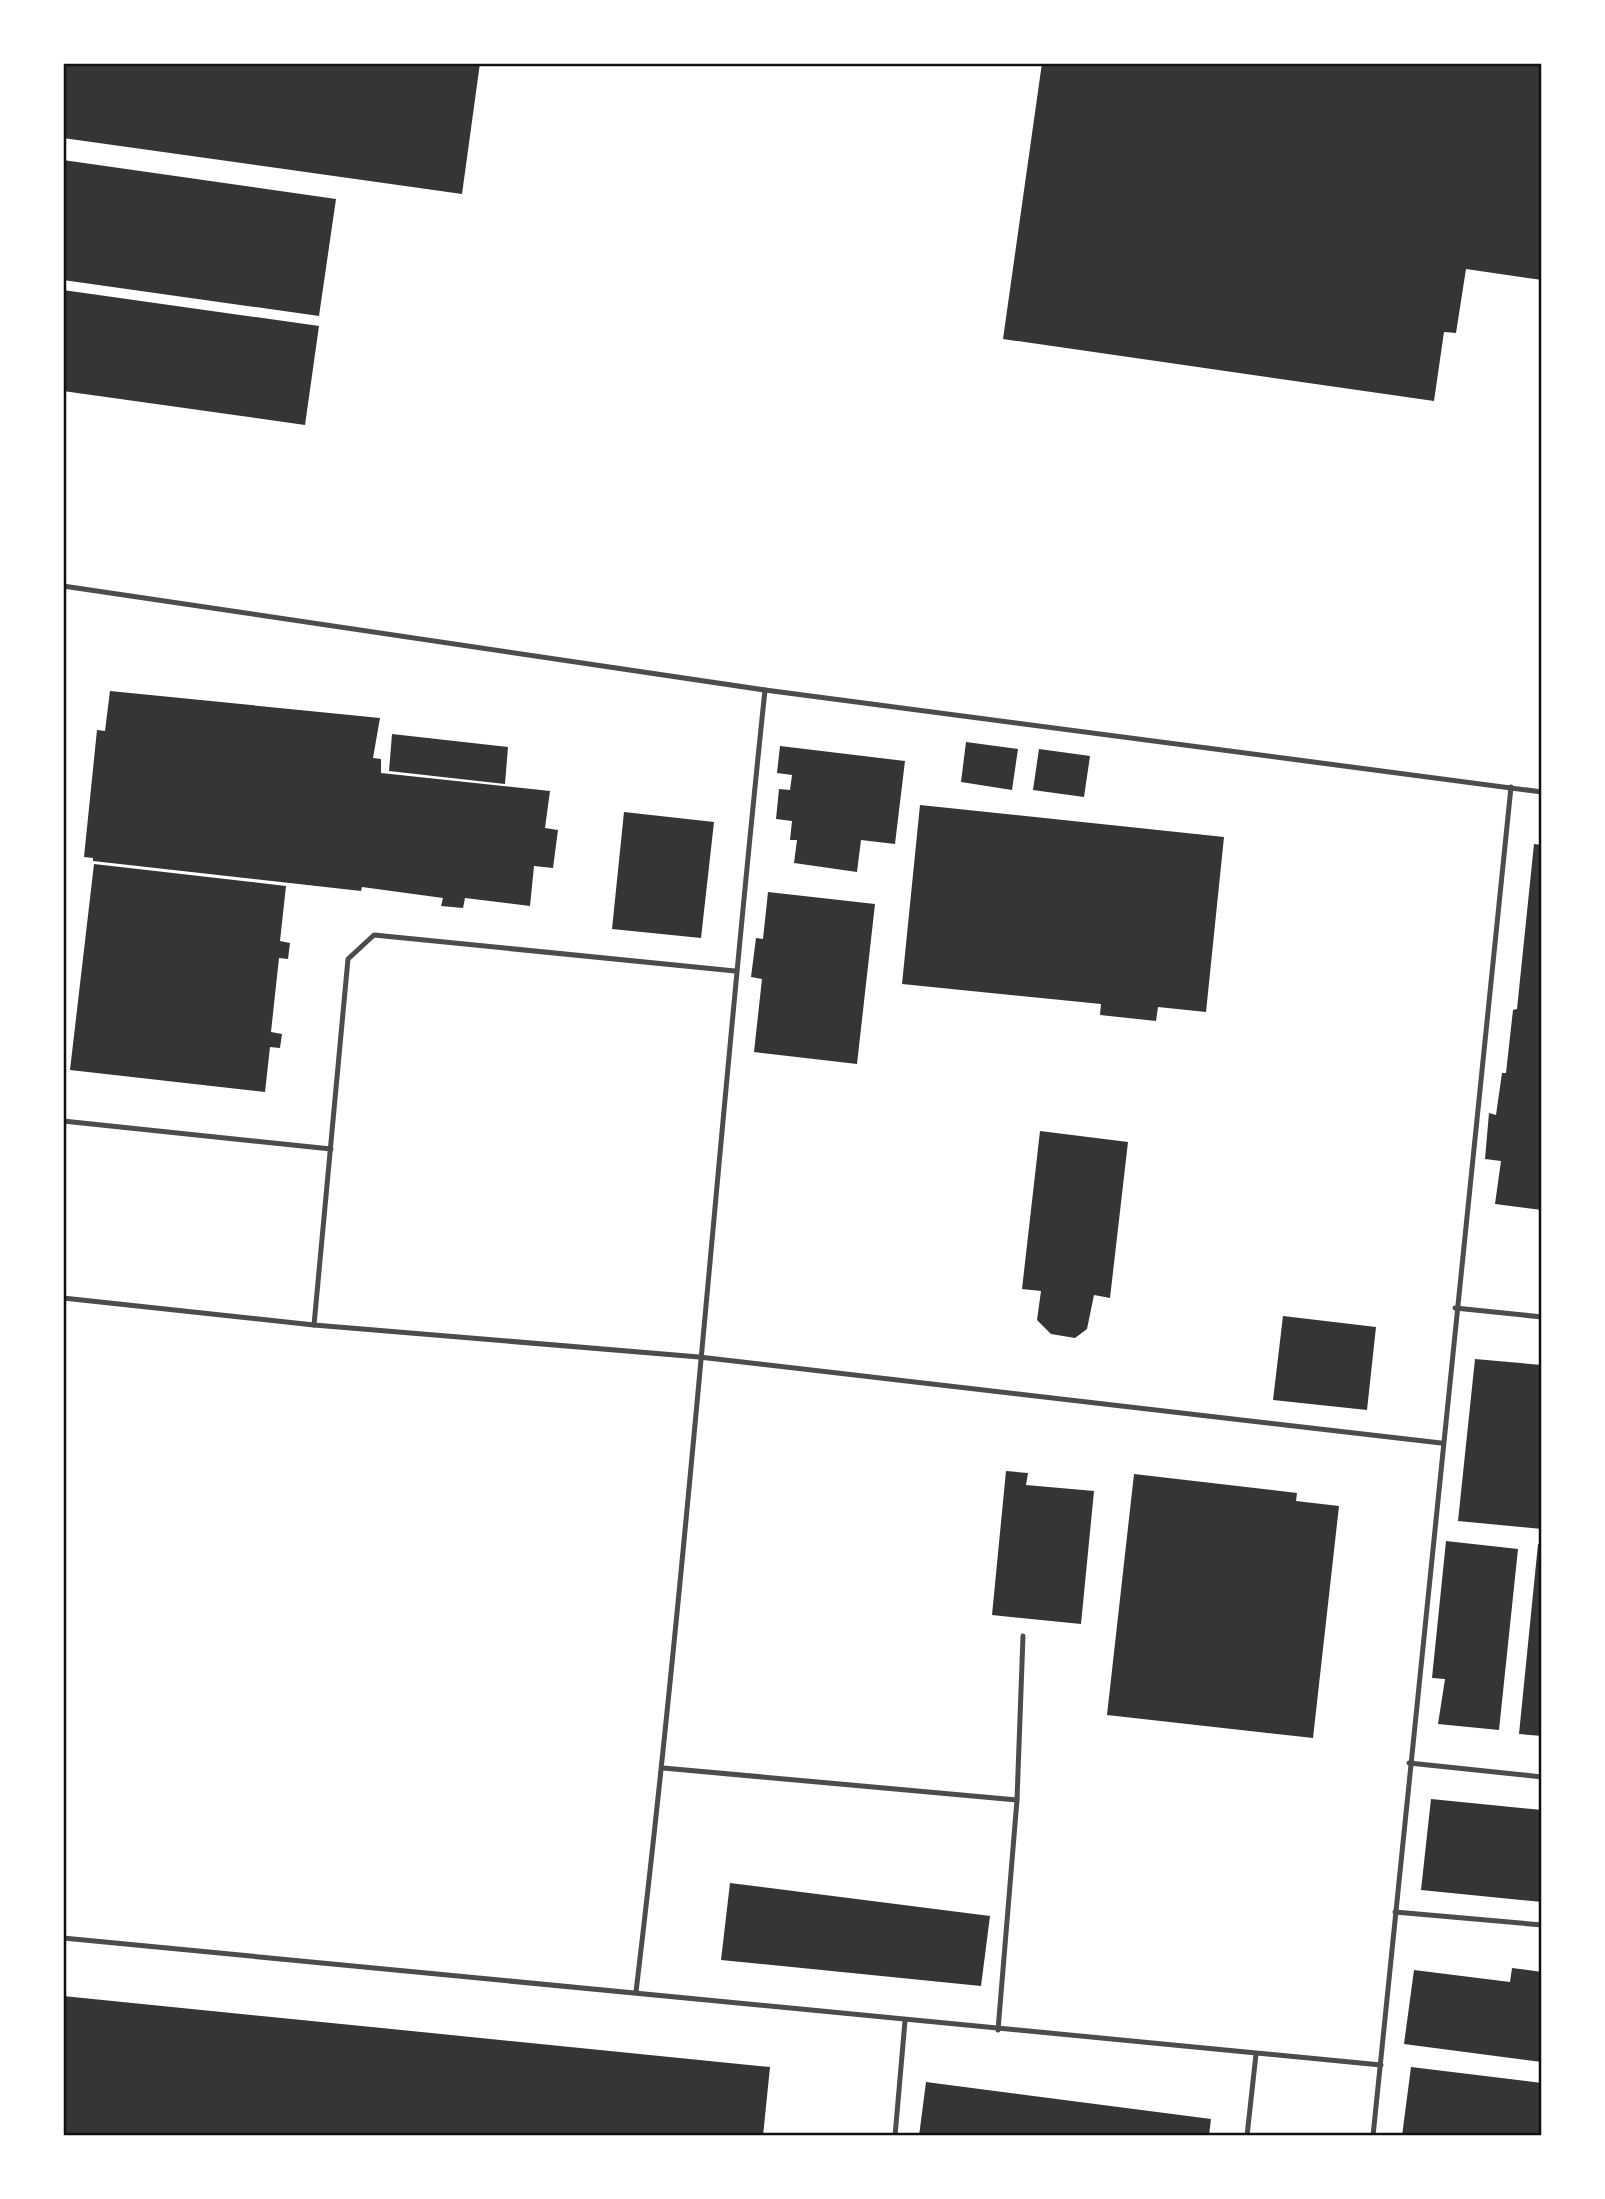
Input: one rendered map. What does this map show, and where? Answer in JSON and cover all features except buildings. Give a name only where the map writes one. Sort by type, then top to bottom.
[{"type":"lane","points":[[63,586],[765,690],[1542,792]]},
{"type":"lane","points":[[636,1992],[663,1768],[735,971],[765,690]]},
{"type":"lane","points":[[1373,2136],[1441,1444],[1511,787]]},
{"type":"lane","points":[[314,1325],[348,959],[374,936],[735,971]]},
{"type":"lane","points":[[63,1121],[331,1149]]},
{"type":"lane","points":[[63,1298],[314,1325],[699,1357],[1441,1444]]},
{"type":"lane","points":[[1455,1308],[1542,1317]]},
{"type":"lane","points":[[998,2030],[1017,1800],[1023,1636]]},
{"type":"lane","points":[[1409,1763],[1542,1777]]},
{"type":"lane","points":[[663,1768],[1017,1800]]},
{"type":"lane","points":[[1395,1912],[1542,1925]]},
{"type":"lane","points":[[63,1938],[1381,2065]]},
{"type":"lane","points":[[895,2136],[905,2021]]},
{"type":"lane","points":[[1247,2136],[1256,2054]]}]
